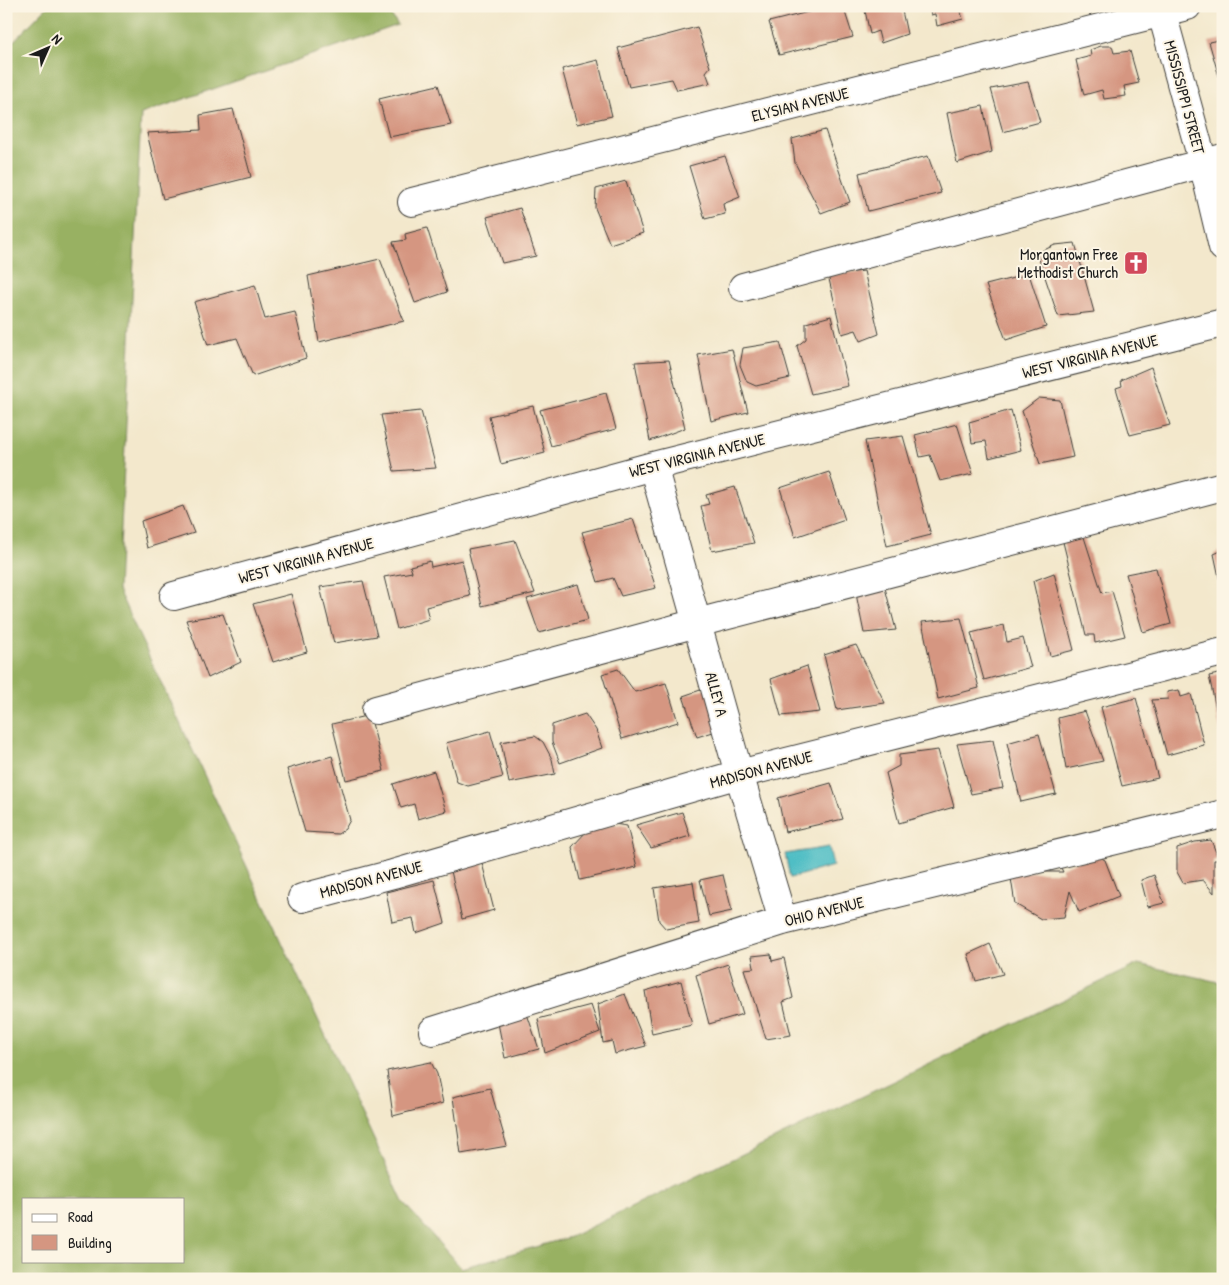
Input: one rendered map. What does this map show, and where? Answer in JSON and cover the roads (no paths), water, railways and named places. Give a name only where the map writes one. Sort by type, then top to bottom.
[{"type":"street","name":"ELYSIAN AVENUE","points":[[412,202],[1161,10],[1187,6]]},
{"type":"street","name":"MISSISSIPPI STREET","points":[[1161,10],[1213,161],[1223,246]]},
{"type":"street","points":[[743,287],[1213,161]]},
{"type":"street","name":"WEST VIRGINIA AVENUE","points":[[174,596],[653,466],[1223,323]]},
{"type":"street","name":"ALLEY A","points":[[653,466],[739,774],[783,921]]},
{"type":"street","points":[[376,710],[697,623],[1223,486]]},
{"type":"street","name":"MADISON AVENUE","points":[[302,898],[739,774],[1223,652]]},
{"type":"street","name":"OHIO AVENUE","points":[[433,1031],[783,921],[1223,814]]},
{"type":"water","points":[[829,847],[833,866],[790,878],[785,854]]},
{"type":"place","name":"Morgantown Free Methodist Church","points":[[1136,263]]}]
